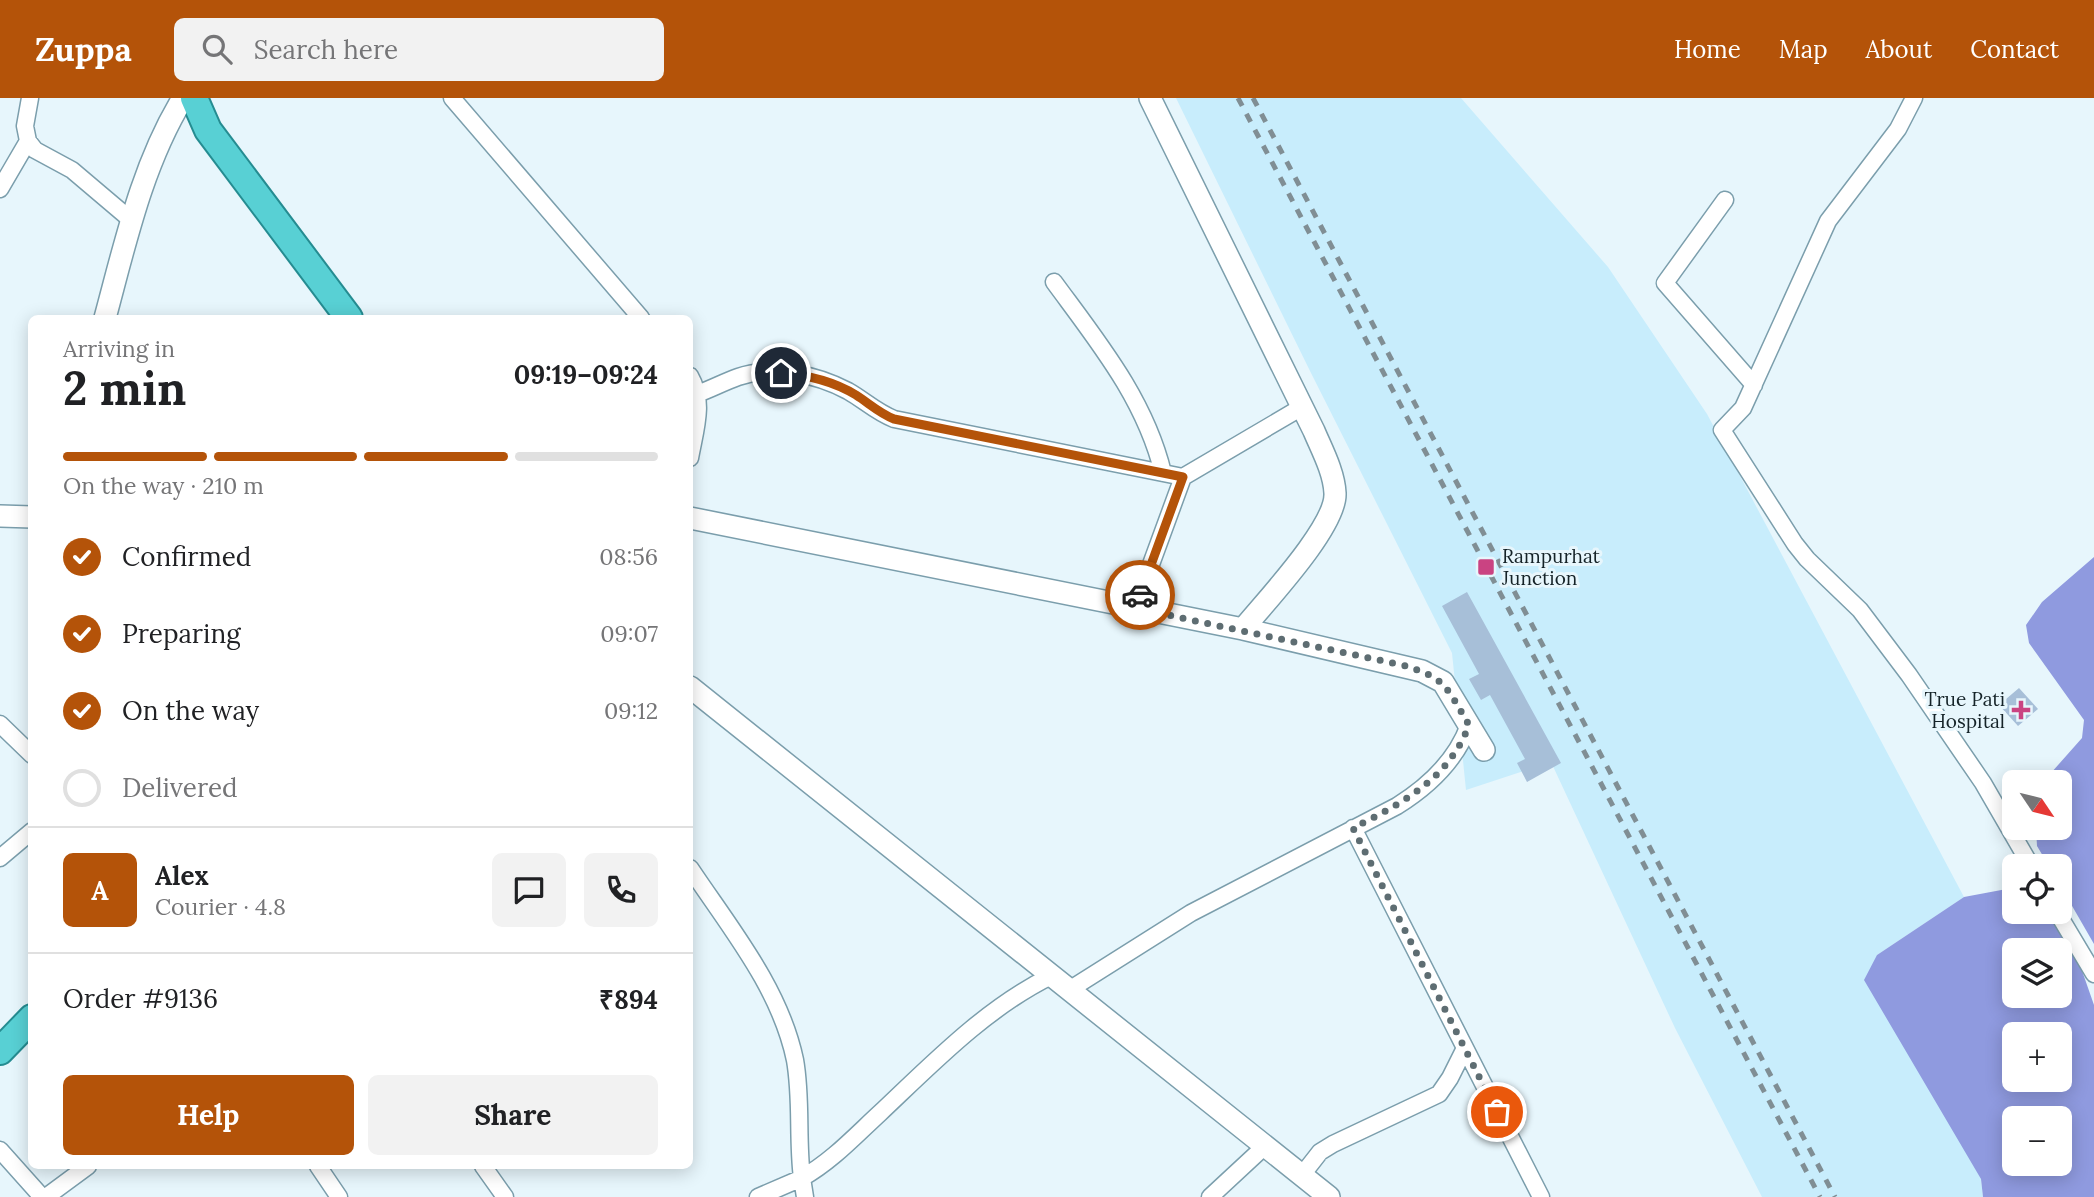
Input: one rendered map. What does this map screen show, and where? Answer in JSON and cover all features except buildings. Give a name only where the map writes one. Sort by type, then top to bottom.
[{"type":"highway","points":[[194,98],[208,130],[347,315]]},
{"type":"highway","points":[[0,1051],[28,1022]]},
{"type":"street","points":[[30,98],[26,126],[28,141],[35,150],[86,180],[131,220]]},
{"type":"street","points":[[106,315],[131,220],[166,125],[183,98]]},
{"type":"street","points":[[452,98],[638,315]]},
{"type":"street","points":[[1150,98],[1302,407],[1331,476],[1336,495],[1320,533],[1242,629]]},
{"type":"street","points":[[1914,98],[1898,129],[1828,221],[1743,408],[1722,430],[1795,544],[1860,610],[1909,675],[1983,783],[2024,854]]},
{"type":"street","points":[[0,189],[28,141]]},
{"type":"street","points":[[1725,200],[1665,283],[1755,384]]},
{"type":"street","points":[[1054,282],[1122,374],[1146,422],[1163,473]]},
{"type":"street","points":[[697,394],[740,376],[796,374],[826,381],[858,397],[880,414],[894,419],[1183,477]]},
{"type":"street","points":[[693,384],[697,394],[693,440]]},
{"type":"street","points":[[1135,608],[1183,477],[1302,407]]},
{"type":"street","points":[[0,516],[28,517]]},
{"type":"street","points":[[693,519],[1242,629],[1422,671],[1443,682],[1484,750]]},
{"type":"street","points":[[693,689],[1329,1197]]},
{"type":"street","points":[[0,724],[28,751]]},
{"type":"street","points":[[1069,990],[1191,913],[1397,806],[1420,791],[1448,762],[1469,725]]},
{"type":"street","points":[[1353,828],[1541,1197]]},
{"type":"street","points":[[0,858],[28,834]]},
{"type":"street","points":[[693,873],[764,980],[787,1033],[798,1082],[799,1156],[805,1197]]},
{"type":"street","points":[[2064,924],[2094,974]]},
{"type":"street","points":[[758,1197],[802,1178],[829,1160],[938,1059],[998,1008],[1051,976]]},
{"type":"street","points":[[1302,1175],[1320,1152],[1333,1144],[1439,1094],[1465,1048]]},
{"type":"street","points":[[1210,1197],[1265,1146]]},
{"type":"street","points":[[0,1150],[44,1197],[84,1169]]},
{"type":"street","points":[[319,1169],[339,1197]]},
{"type":"street","points":[[485,1169],[505,1197]]},
{"type":"shaded area","points":[[1176,98],[1461,98],[1608,267],[1707,414],[1964,897],[1877,955],[1981,1179],[1983,1197],[1762,1197],[1675,1028],[1551,762],[1466,790],[1452,653]]},
{"type":"water","points":[[2094,557],[2094,944],[2072,906],[2072,854],[2042,854],[2037,846],[2037,840],[2072,840],[2072,770],[2054,770],[2082,738],[2084,720],[2029,643],[2026,625],[2042,602]]},
{"type":"water","points":[[2002,890],[2002,924],[2061,924],[2069,938],[2002,938],[2002,1008],[2072,1008],[2072,943],[2094,1005],[2094,1197],[1983,1197],[1981,1179],[1864,980],[1877,955],[1964,897]]},
{"type":"railway","points":[[1238,98],[1820,1197]]},
{"type":"railway","points":[[1253,98],[1835,1197]]},
{"type":"way so far","points":[[1140,595],[1135,608],[1402,665],[1437,678],[1448,689],[1469,725],[1458,750],[1434,779],[1420,791],[1353,828],[1497,1112]]},
{"type":"place","name":"Rampurhat Junction","points":[[1486,567]]},
{"type":"place","name":"True Pati Hospital","points":[[2021,710]]},
{"type":"route","points":[[781,373],[826,381],[858,397],[880,414],[894,419],[1183,477],[1140,595]]}]
